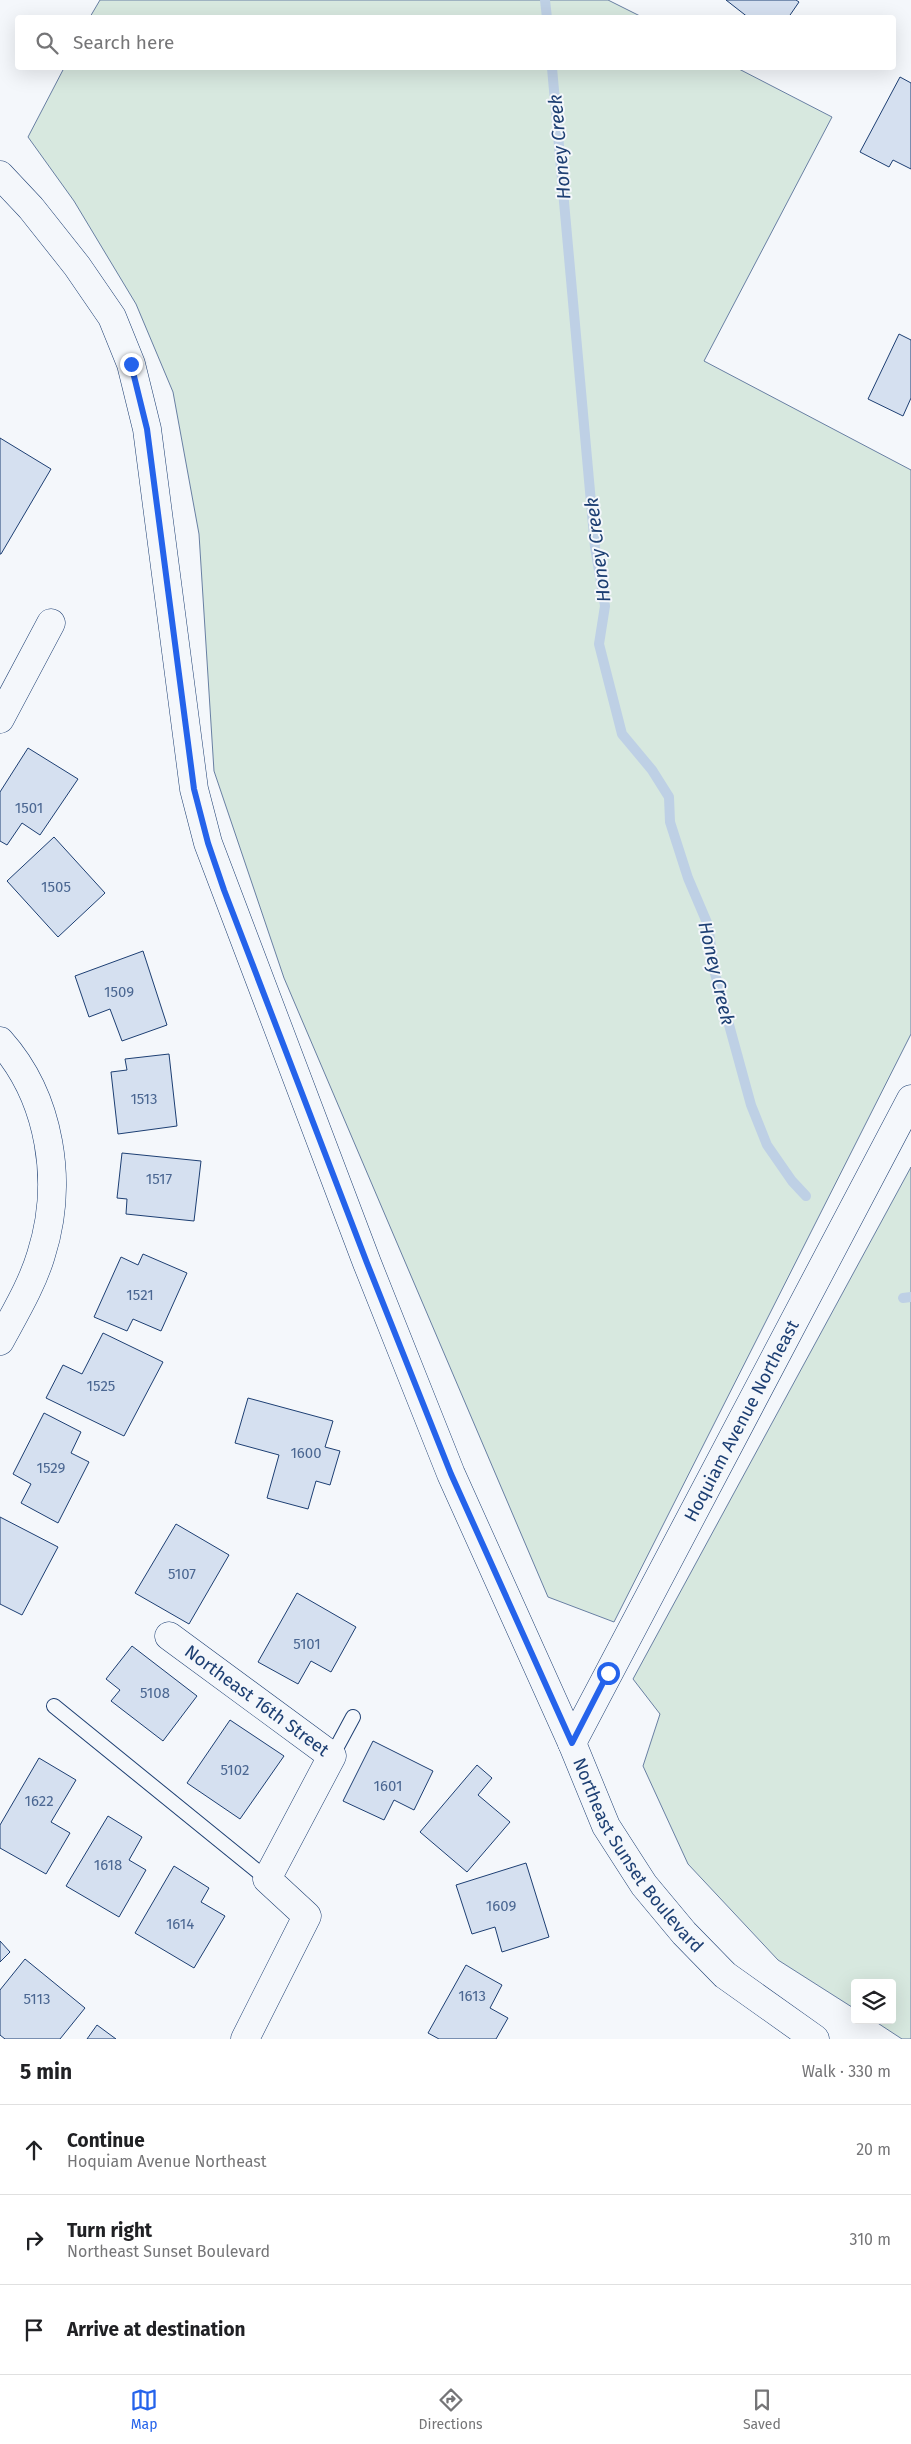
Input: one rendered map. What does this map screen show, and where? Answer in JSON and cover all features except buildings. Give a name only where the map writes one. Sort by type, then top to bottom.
[{"type":"main road","name":"Northeast Sunset Boulevard","points":[[0,175],[31,208],[66,251],[112,317],[131,364],[147,429],[194,789],[208,843],[363,1254],[451,1474],[572,1743],[606,1826],[655,1899],[684,1933],[726,1975],[815,2039]]},
{"type":"main road","points":[[0,719],[51,622]]},
{"type":"main road","points":[[0,1041],[33,1088],[45,1128],[53,1172],[51,1217],[41,1256],[24,1296],[0,1341]]},
{"type":"main road","name":"Hoquiam Avenue Northeast","points":[[572,1743],[911,1099]]},
{"type":"main road","name":"Northeast 16th Street","points":[[169,1636],[332,1756],[267,1879]]},
{"type":"main road","points":[[245,2039],[307,1916],[267,1879]]},
{"type":"lane","points":[[54,1706],[267,1879]]},
{"type":"lane","points":[[332,1756],[353,1717]]},
{"type":"shaded area","points":[[100,0],[608,0],[638,15],[91,15]]},
{"type":"shaded area","points":[[63,70],[741,70],[832,117],[704,361],[911,470],[911,1034],[614,1622],[548,1597],[284,978],[214,771],[199,534],[173,392],[136,304],[74,201],[28,137]]},
{"type":"shaded area","points":[[911,1167],[911,2039],[902,2039],[879,2024],[896,2024],[896,1979],[851,1979],[851,2006],[778,1960],[688,1864],[643,1766],[660,1714],[633,1679]]},
{"type":"waterway","name":"Honey Creek","points":[[545,0],[547,15]]},
{"type":"waterway","name":"Honey Creek","points":[[552,70],[595,547],[605,606],[599,644],[622,734],[652,770],[669,797],[670,822],[688,878],[708,925],[714,970],[751,1105],[767,1145],[792,1181],[806,1196]]},
{"type":"waterway","name":"Honey Creek","points":[[903,1298],[911,1297]]},
{"type":"route","points":[[131,364],[147,429],[194,789],[208,843],[224,890],[367,1263],[451,1474],[572,1743],[608,1673]]}]
